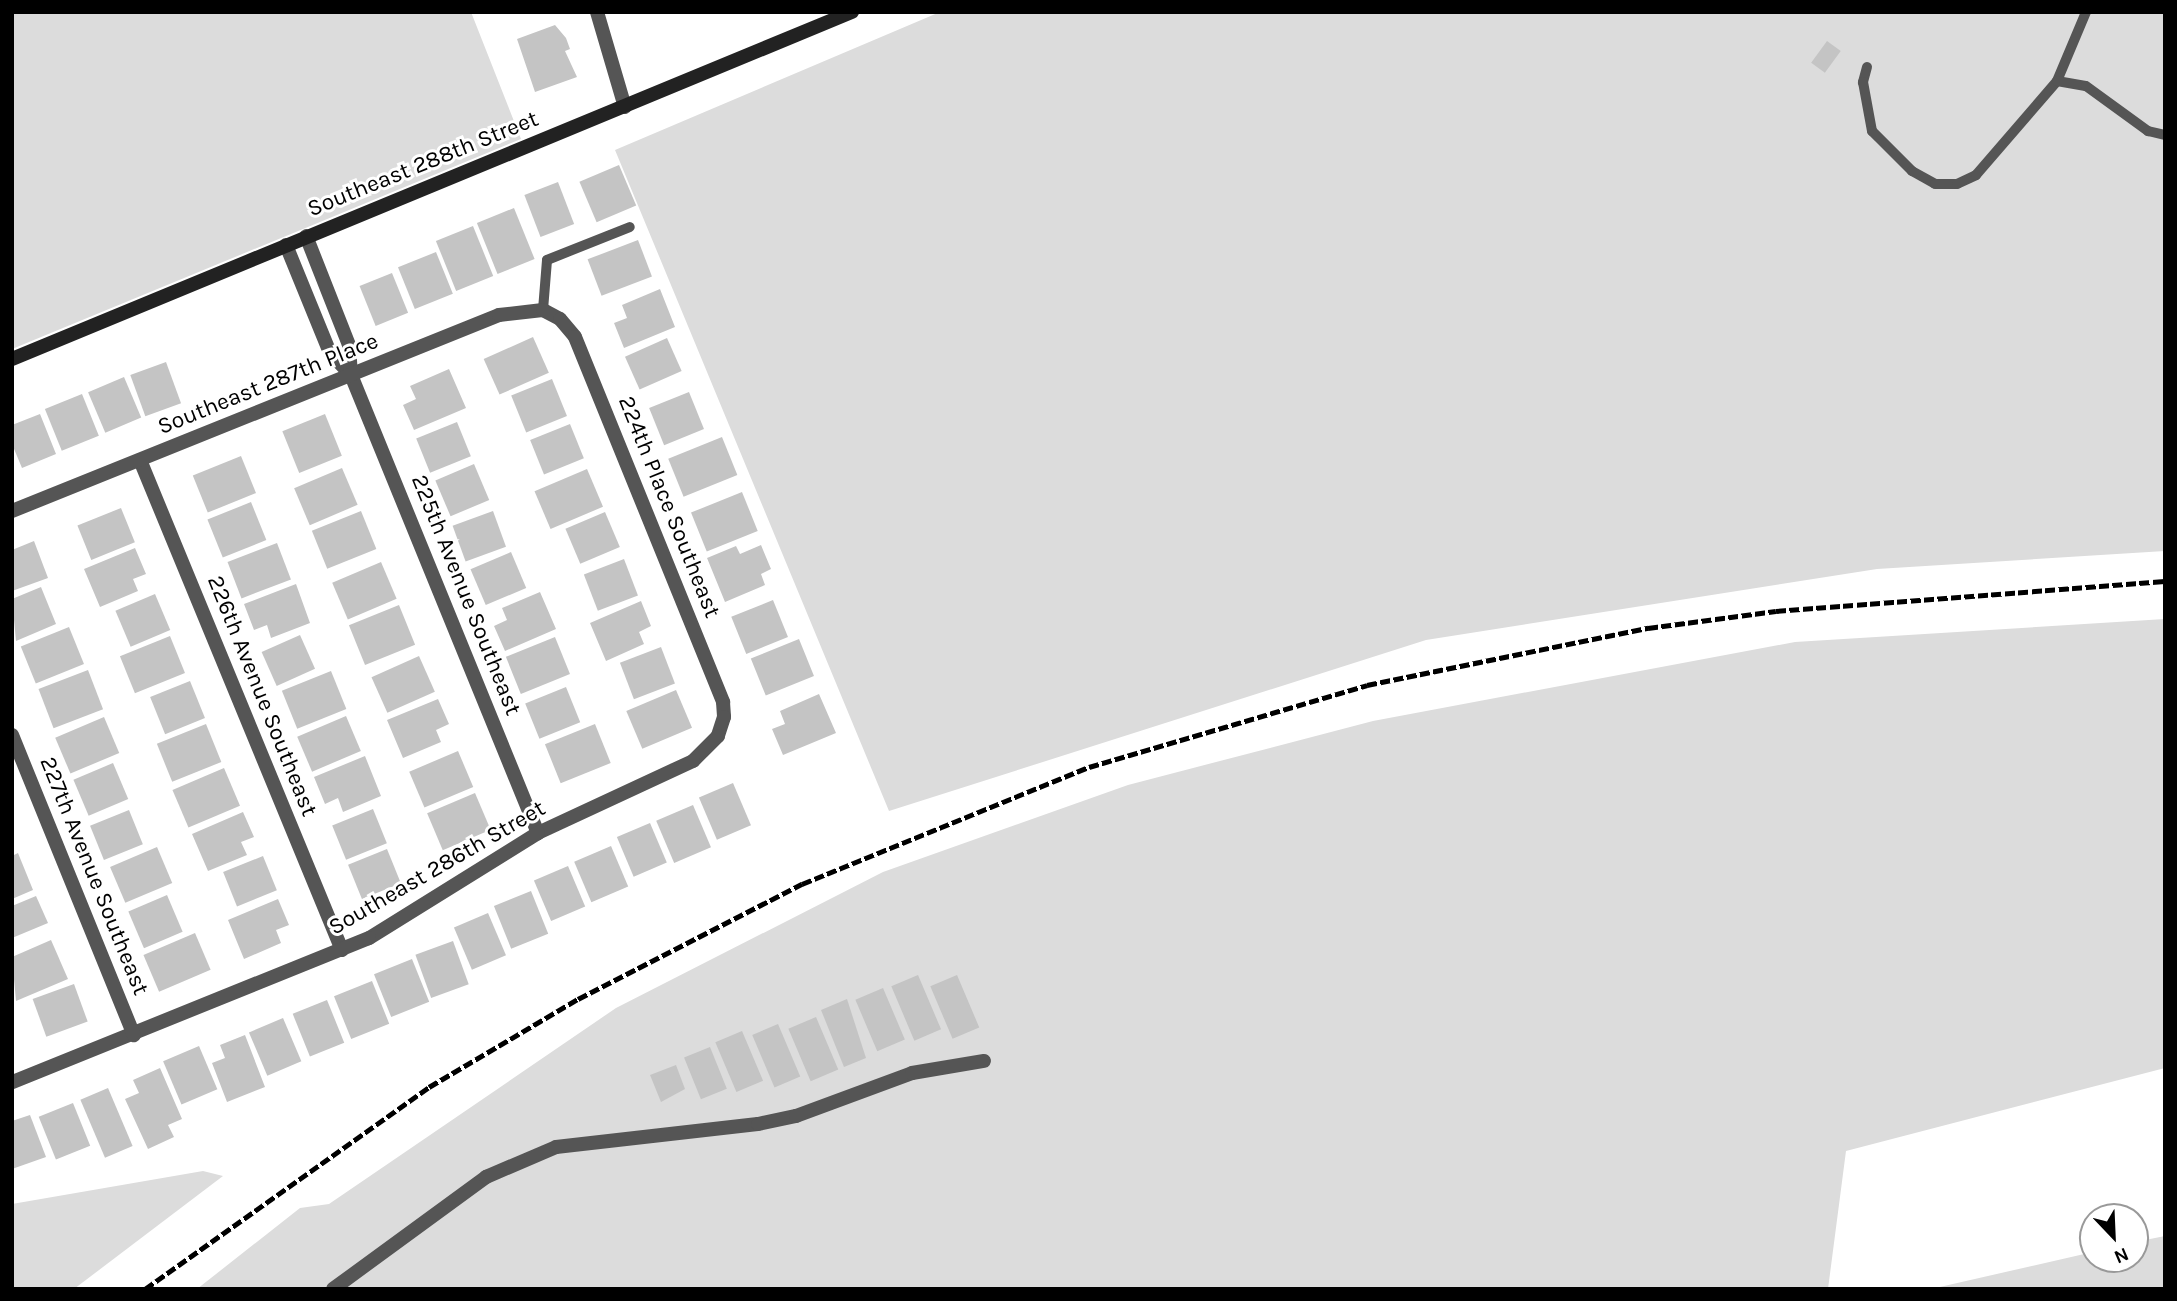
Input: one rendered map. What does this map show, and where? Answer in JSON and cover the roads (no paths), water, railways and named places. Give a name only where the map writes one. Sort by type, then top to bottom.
[{"type":"street","points":[[597,12],[625,107]]},
{"type":"street","name":"Southeast 288th Street","points":[[12,359],[852,12]]},
{"type":"street","name":"225th Avenue Southeast","points":[[306,236],[349,345],[351,375],[538,834]]},
{"type":"street","name":"225th Avenue Southeast","points":[[286,245],[330,353],[351,375]]},
{"type":"street","name":"Southeast 287th Place","points":[[12,511],[506,313],[543,310]]},
{"type":"street","name":"224th Place Southeast","points":[[543,310],[560,318],[585,362],[723,702],[718,736]]},
{"type":"street","name":"226th Avenue Southeast","points":[[140,460],[342,950]]},
{"type":"street","name":"227th Avenue Southeast","points":[[12,735],[134,1035]]},
{"type":"street","name":"Southeast 286th Street","points":[[12,1082],[342,950],[538,834],[693,761],[718,736]]},
{"type":"street","points":[[333,1289],[450,1201],[530,1156],[556,1147],[783,1119],[894,1078],[984,1061]]},
{"type":"lane","points":[[1867,67],[1863,82],[1872,131],[1912,171],[1935,184],[1957,184],[1976,175],[2057,81],[2087,12]]},
{"type":"lane","points":[[2057,81],[2086,86],[2148,131],[2165,135]]},
{"type":"lane","points":[[543,310],[547,260],[630,227]]},
{"type":"railway","points":[[145,1289],[429,1087],[578,999],[802,884],[1089,767],[1367,685],[1648,628],[1776,611],[2165,581]]}]
